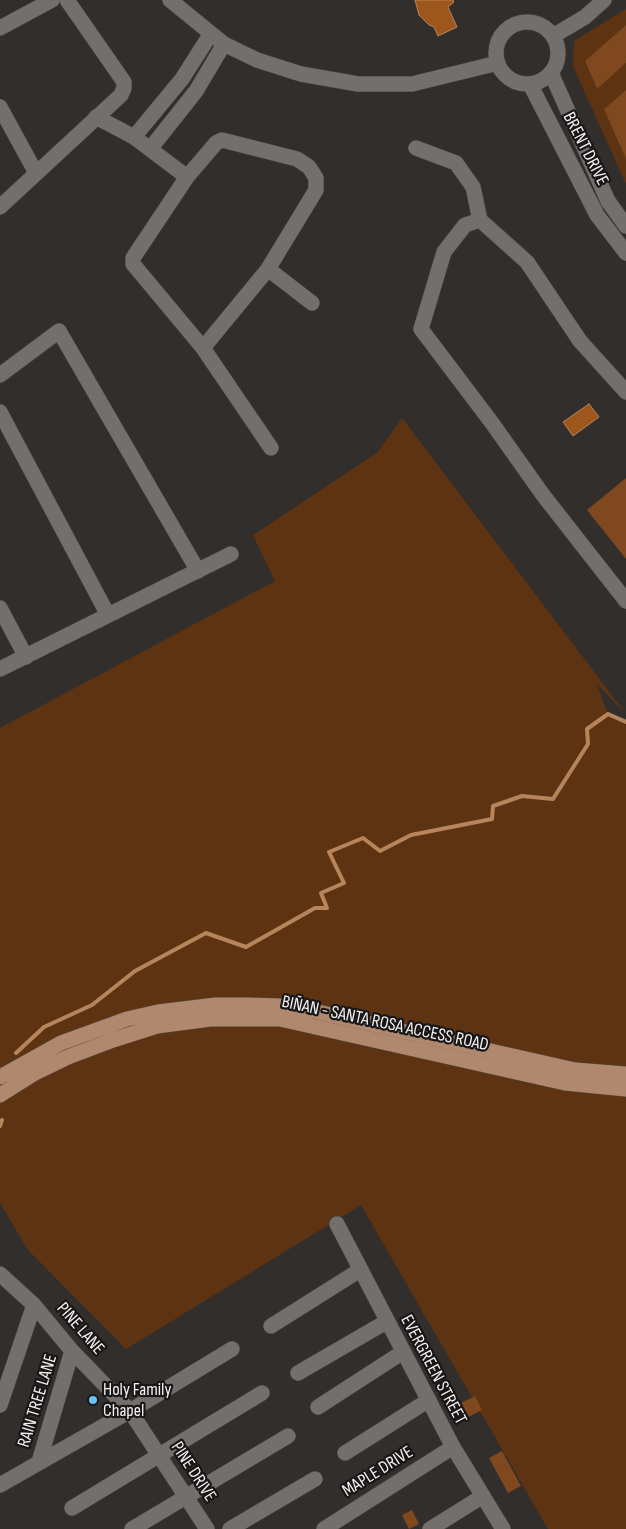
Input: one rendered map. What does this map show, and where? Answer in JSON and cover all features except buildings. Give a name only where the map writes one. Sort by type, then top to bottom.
[{"type":"main road","name":"BIÑAN - SANTA ROSA ACCESS ROAD","points":[[0,1077],[37,1055],[95,1029],[158,1012],[216,1005],[239,1005],[279,1006],[316,1019],[565,1083],[626,1089]]},
{"type":"main road","name":"BIÑAN - SANTA ROSA ACCESS ROAD","points":[[0,1095],[35,1073],[68,1057],[157,1026],[210,1018],[316,1019],[575,1070],[626,1074]]},
{"type":"street","points":[[0,28],[52,0]]},
{"type":"street","points":[[0,207],[96,116],[121,95],[124,82],[67,0]]},
{"type":"street","points":[[170,0],[210,35],[224,44],[257,60],[301,74],[358,84],[412,84],[498,63]]},
{"type":"street","points":[[554,36],[584,17],[604,0]]},
{"type":"street","points":[[528,22],[547,29],[554,36],[558,54],[551,72],[546,78],[530,84],[511,79],[498,63],[498,44],[510,28],[528,22]]},
{"type":"street","points":[[134,137],[182,79],[210,35]]},
{"type":"street","points":[[150,149],[196,90],[224,44]]},
{"type":"street","name":"BRENT DRIVE","points":[[551,72],[608,201],[626,226]]},
{"type":"street","name":"BRENT DRIVE","points":[[530,84],[597,215],[626,253]]},
{"type":"street","points":[[0,107],[36,173]]},
{"type":"street","points":[[96,116],[134,137],[187,177]]},
{"type":"street","points":[[203,348],[268,269],[316,190],[316,178],[310,167],[297,160],[222,140],[216,143],[187,177],[133,258],[133,264],[203,348],[271,448]]},
{"type":"street","points":[[564,150],[582,142]]},
{"type":"street","points":[[416,148],[456,163],[473,187],[480,220],[527,262],[580,341],[626,392]]},
{"type":"street","points":[[480,220],[465,225],[444,252],[421,329],[492,422],[553,508],[620,579],[626,601]]},
{"type":"street","points":[[268,269],[312,303]]},
{"type":"street","points":[[0,375],[59,331],[198,571]]},
{"type":"street","points":[[0,412],[108,616]]},
{"type":"street","points":[[0,669],[230,554]]},
{"type":"street","points":[[0,608],[26,656]]},
{"type":"street","name":"EVERGREEN STREET","points":[[337,1224],[386,1322],[453,1447],[503,1529]]},
{"type":"street","points":[[271,1326],[360,1270]]},
{"type":"street","name":"PINE LANE","points":[[0,1274],[34,1305],[72,1351],[130,1411]]},
{"type":"street","points":[[0,1405],[34,1305]]},
{"type":"street","points":[[298,1373],[386,1322]]},
{"type":"street","points":[[0,1485],[130,1411],[232,1349]]},
{"type":"street","name":"RAIN TREE LANE","points":[[38,1462],[72,1351]]},
{"type":"street","points":[[318,1407],[403,1352]]},
{"type":"street","points":[[72,1508],[262,1392]]},
{"type":"street","points":[[345,1453],[428,1400]]},
{"type":"street","name":"PINE DRIVE","points":[[130,1411],[207,1529]]},
{"type":"street","points":[[132,1529],[185,1495],[288,1436]]},
{"type":"street","name":"MAPLE DRIVE","points":[[324,1529],[453,1447]]},
{"type":"street","points":[[230,1529],[315,1479]]},
{"type":"street","points":[[430,1529],[483,1496]]},
{"type":"shaded area","points":[[415,0],[453,0],[454,2],[448,7],[457,27],[438,36],[434,27],[429,25],[419,15]]},
{"type":"shaded area","points":[[626,9],[626,25],[585,62],[597,89],[626,63],[626,90],[604,109],[626,155],[626,184],[573,66],[574,41]]},
{"type":"shaded area","points":[[589,404],[599,417],[573,436],[563,422]]},
{"type":"shaded area","points":[[402,418],[626,714],[596,683],[608,714],[626,722],[626,1529],[548,1529],[361,1205],[126,1349],[28,1250],[0,1203],[0,728],[275,581],[253,535],[378,452]]},
{"type":"waterway","points":[[16,1053],[44,1027],[92,1005],[135,971],[206,933],[246,947],[315,908],[327,908],[321,893],[344,883],[329,852],[363,838],[380,851],[411,835],[492,819],[493,806],[522,796],[553,799],[588,744],[587,729],[608,714],[626,722]]},
{"type":"waterway","points":[[0,1126],[2,1120]]},
{"type":"place","name":"Holy Family Chapel","points":[[93,1400]]}]
